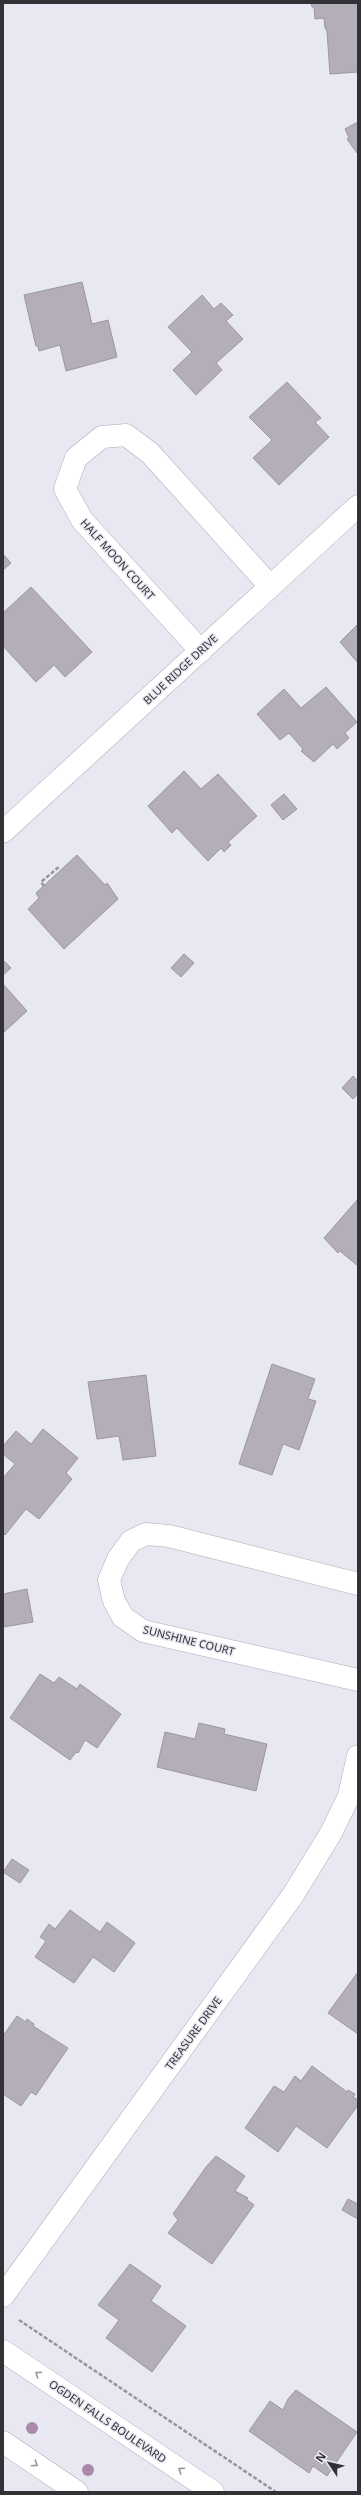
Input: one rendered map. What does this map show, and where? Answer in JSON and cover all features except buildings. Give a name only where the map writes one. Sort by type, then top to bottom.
[{"type":"street","name":"HALF MOON COURT","points":[[201,651],[82,520],[65,489],[76,458],[102,437],[126,435],[150,453],[270,586]]},
{"type":"street","name":"BLUE RIDGE DRIVE","points":[[3,832],[358,506]]},
{"type":"street","name":"SUNSHINE COURT","points":[[358,1584],[169,1536],[146,1534],[132,1541],[118,1559],[109,1580],[114,1601],[123,1617],[144,1631],[358,1680]]},
{"type":"street","name":"TREASURE DRIVE","points":[[3,2296],[294,1895],[330,1833],[348,1796],[358,1756]]},
{"type":"street","name":"OGDEN FALLS BOULEVARD","points":[[3,2351],[213,2492]]},
{"type":"street","points":[[3,2442],[76,2492]]},
{"type":"path","points":[[44,886],[41,882],[60,866]]},
{"type":"path","points":[[29,2326],[276,2492]]}]
